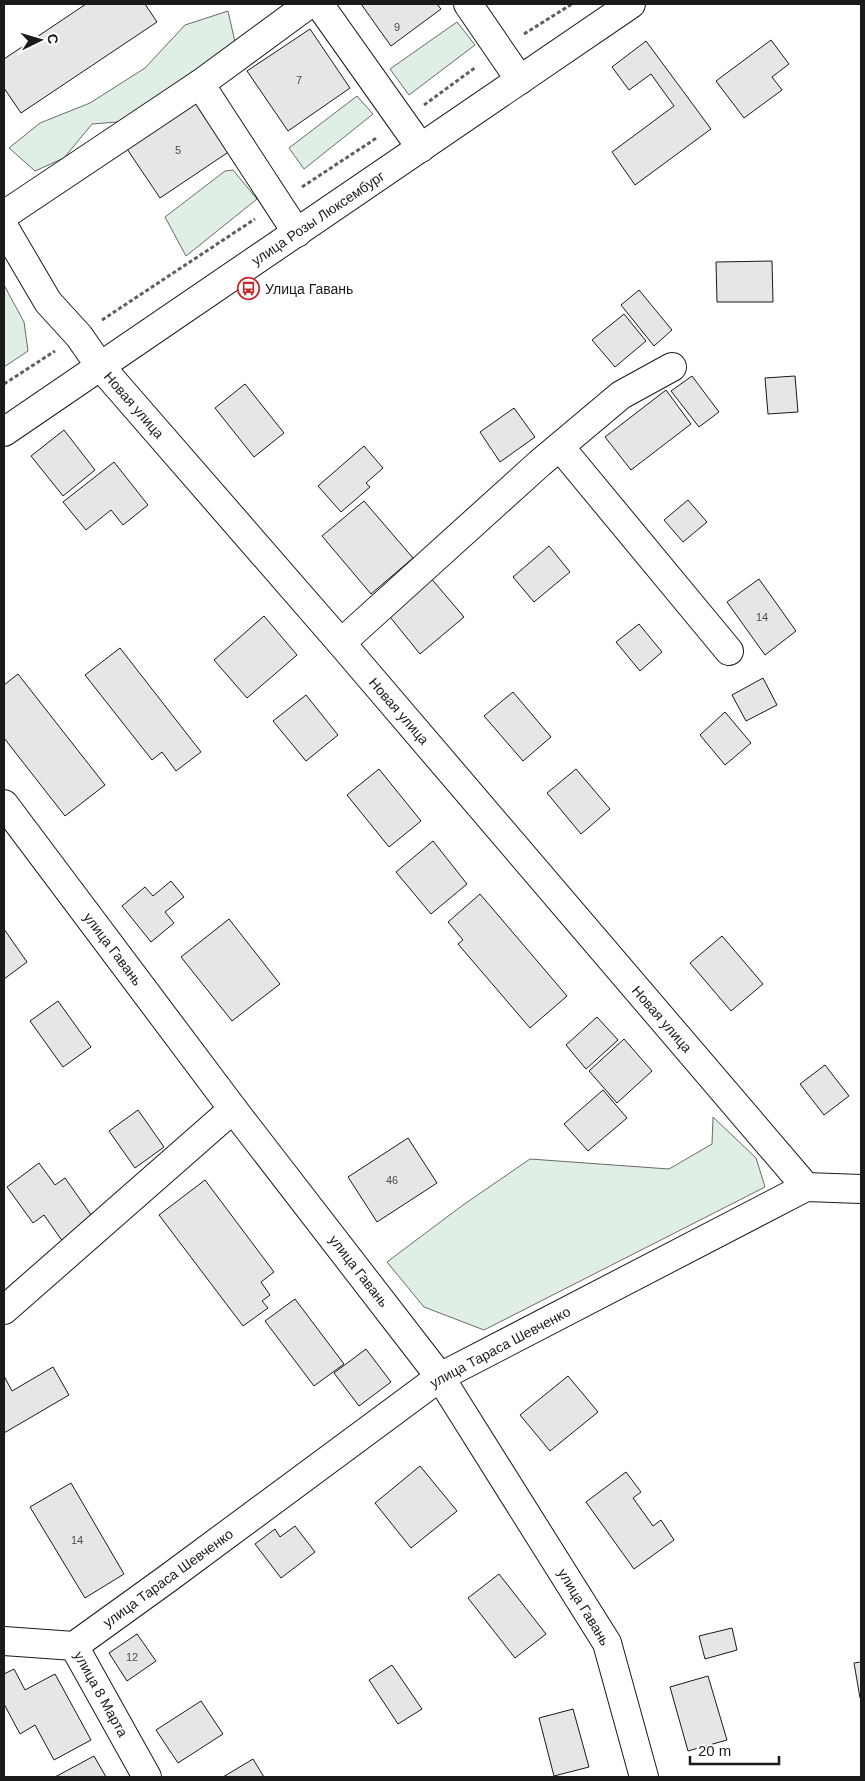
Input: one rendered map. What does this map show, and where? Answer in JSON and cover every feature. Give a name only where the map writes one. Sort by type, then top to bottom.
[{"type":"street","points":[[4,215],[200,84],[308,4]]},
{"type":"street","points":[[319,4],[421,148]]},
{"type":"street","points":[[468,4],[520,80]]},
{"type":"street","name":"улица Розы Люксембург","points":[[4,432],[631,4]]},
{"type":"street","points":[[200,84],[297,233]]},
{"type":"street","name":"Новая улица","points":[[4,227],[48,302],[79,336],[100,366],[341,643],[806,1187]]},
{"type":"street","points":[[341,643],[560,447],[621,395],[672,367]]},
{"type":"street","points":[[560,447],[729,651]]},
{"type":"street","name":"улица Гавань","points":[[4,804],[233,1109],[440,1376],[607,1643],[644,1777]]},
{"type":"street","points":[[4,1310],[233,1109]]},
{"type":"street","name":"улица Тараса Шевченко","points":[[74,1646],[440,1376],[806,1187],[861,1189]]},
{"type":"street","name":"улица 8 Марта","points":[[4,1641],[74,1646],[147,1777]]},
{"type":"green space","points":[[228,11],[235,42],[130,121],[92,124],[64,158],[35,171],[9,148],[40,123],[90,103],[145,68],[185,25]]},
{"type":"green space","points":[[457,22],[475,45],[409,95],[390,69]]},
{"type":"green space","points":[[357,96],[373,114],[304,169],[289,148]]},
{"type":"green space","points":[[233,170],[257,199],[186,256],[165,217],[225,171]]},
{"type":"green space","points":[[4,285],[24,322],[28,351],[4,367]]},
{"type":"green space","points":[[713,1117],[756,1158],[765,1187],[484,1330],[424,1307],[387,1262],[463,1205],[530,1159],[669,1169],[712,1144]]},
{"type":"building","points":[[86,4],[145,4],[157,22],[21,113],[4,88],[4,59]]},
{"type":"building","points":[[361,4],[437,4],[441,9],[391,46]]},
{"type":"building","points":[[310,29],[350,88],[288,131],[247,71]]},
{"type":"building","points":[[771,40],[789,64],[772,77],[782,90],[744,118],[716,81]]},
{"type":"building","points":[[646,41],[711,129],[635,185],[612,152],[674,106],[651,74],[629,90],[612,67]]},
{"type":"building","points":[[196,102],[230,151],[160,198],[127,149]]},
{"type":"building","points":[[772,261],[773,302],[717,302],[716,262]]},
{"type":"building","points":[[639,290],[672,330],[654,346],[621,305]]},
{"type":"building","points":[[624,314],[646,341],[615,367],[592,340]]},
{"type":"building","points":[[692,376],[719,412],[699,427],[671,391]]},
{"type":"building","points":[[795,376],[798,412],[768,414],[765,378]]},
{"type":"building","points":[[245,384],[284,433],[254,457],[215,408]]},
{"type":"building","points":[[666,390],[691,424],[631,470],[605,437]]},
{"type":"building","points":[[514,408],[535,437],[500,462],[480,432]]},
{"type":"building","points":[[64,430],[95,470],[63,496],[31,456]]},
{"type":"building","points":[[364,446],[383,468],[366,483],[370,487],[341,512],[318,486]]},
{"type":"building","points":[[114,462],[148,505],[123,525],[111,510],[86,530],[63,502]]},
{"type":"building","points":[[688,500],[707,522],[683,542],[664,520]]},
{"type":"building","points":[[364,501],[413,558],[371,594],[322,536]]},
{"type":"building","points":[[549,546],[570,572],[534,602],[513,577]]},
{"type":"building","points":[[429,576],[464,617],[420,654],[386,612]]},
{"type":"building","points":[[759,579],[796,631],[765,655],[727,602]]},
{"type":"building","points":[[264,616],[297,655],[247,698],[214,660]]},
{"type":"building","points":[[639,624],[662,652],[640,671],[616,642]]},
{"type":"building","points":[[120,648],[201,752],[176,771],[162,752],[152,760],[85,675]]},
{"type":"building","points":[[18,674],[105,785],[65,816],[4,738],[4,685]]},
{"type":"building","points":[[763,678],[777,705],[746,721],[732,695]]},
{"type":"building","points":[[513,692],[551,737],[523,761],[484,716]]},
{"type":"building","points":[[306,695],[338,735],[306,761],[273,721]]},
{"type":"building","points":[[725,712],[751,743],[725,765],[700,735]]},
{"type":"building","points":[[379,769],[421,821],[389,847],[347,795]]},
{"type":"building","points":[[576,769],[610,809],[581,834],[547,793]]},
{"type":"building","points":[[433,841],[467,884],[431,914],[396,872]]},
{"type":"building","points":[[171,881],[184,897],[165,912],[174,923],[151,942],[122,906],[145,887],[153,896]]},
{"type":"building","points":[[480,894],[567,996],[530,1028],[458,944],[463,940],[448,922]]},
{"type":"building","points":[[229,919],[280,984],[232,1021],[181,957]]},
{"type":"building","points":[[4,929],[27,962],[4,979]]},
{"type":"building","points":[[722,936],[763,984],[731,1011],[690,963]]},
{"type":"building","points":[[58,1001],[91,1047],[63,1067],[30,1021]]},
{"type":"building","points":[[597,1017],[618,1040],[586,1069],[566,1045]]},
{"type":"building","points":[[624,1039],[652,1071],[617,1103],[589,1071]]},
{"type":"building","points":[[825,1065],[849,1096],[824,1115],[800,1084]]},
{"type":"building","points":[[603,1090],[627,1118],[588,1151],[564,1124]]},
{"type":"building","points":[[138,1110],[164,1147],[135,1168],[109,1131]]},
{"type":"building","points":[[408,1138],[437,1183],[377,1222],[348,1177]]},
{"type":"building","points":[[39,1163],[55,1185],[65,1178],[94,1219],[63,1242],[44,1215],[33,1223],[7,1187]]},
{"type":"building","points":[[205,1180],[274,1272],[261,1282],[270,1295],[262,1301],[268,1308],[243,1326],[159,1215]]},
{"type":"building","points":[[295,1299],[344,1364],[314,1386],[265,1321]]},
{"type":"building","points":[[366,1349],[391,1382],[359,1406],[334,1373]]},
{"type":"building","points":[[53,1367],[69,1395],[4,1433],[4,1376],[12,1391]]},
{"type":"building","points":[[568,1376],[598,1412],[550,1451],[520,1415]]},
{"type":"building","points":[[420,1466],[457,1511],[411,1548],[375,1503]]},
{"type":"building","points":[[626,1472],[641,1492],[633,1498],[653,1526],[661,1520],[674,1540],[634,1569],[586,1502]]},
{"type":"building","points":[[71,1483],[124,1574],[85,1598],[30,1507]]},
{"type":"building","points":[[295,1526],[315,1552],[281,1578],[255,1544],[275,1529],[280,1537]]},
{"type":"building","points":[[499,1574],[546,1634],[515,1658],[468,1598]]},
{"type":"building","points":[[732,1628],[737,1650],[705,1659],[699,1636]]},
{"type":"building","points":[[137,1634],[156,1661],[127,1681],[109,1653]]},
{"type":"building","points":[[861,1662],[861,1698],[860,1698],[854,1663]]},
{"type":"building","points":[[392,1665],[422,1709],[398,1724],[369,1680]]},
{"type":"building","points":[[14,1669],[25,1690],[55,1674],[91,1740],[54,1760],[35,1725],[20,1734],[4,1704],[4,1674]]},
{"type":"building","points":[[708,1676],[727,1740],[688,1751],[670,1687]]},
{"type":"building","points":[[201,1701],[223,1734],[178,1763],[156,1730]]},
{"type":"building","points":[[573,1709],[589,1767],[554,1776],[539,1718]]},
{"type":"building","points":[[94,1756],[106,1777],[55,1777]]},
{"type":"building","points":[[253,1759],[264,1777],[223,1777]]},
{"type":"place","name":"Улица Гавань","points":[[249,289]]}]
